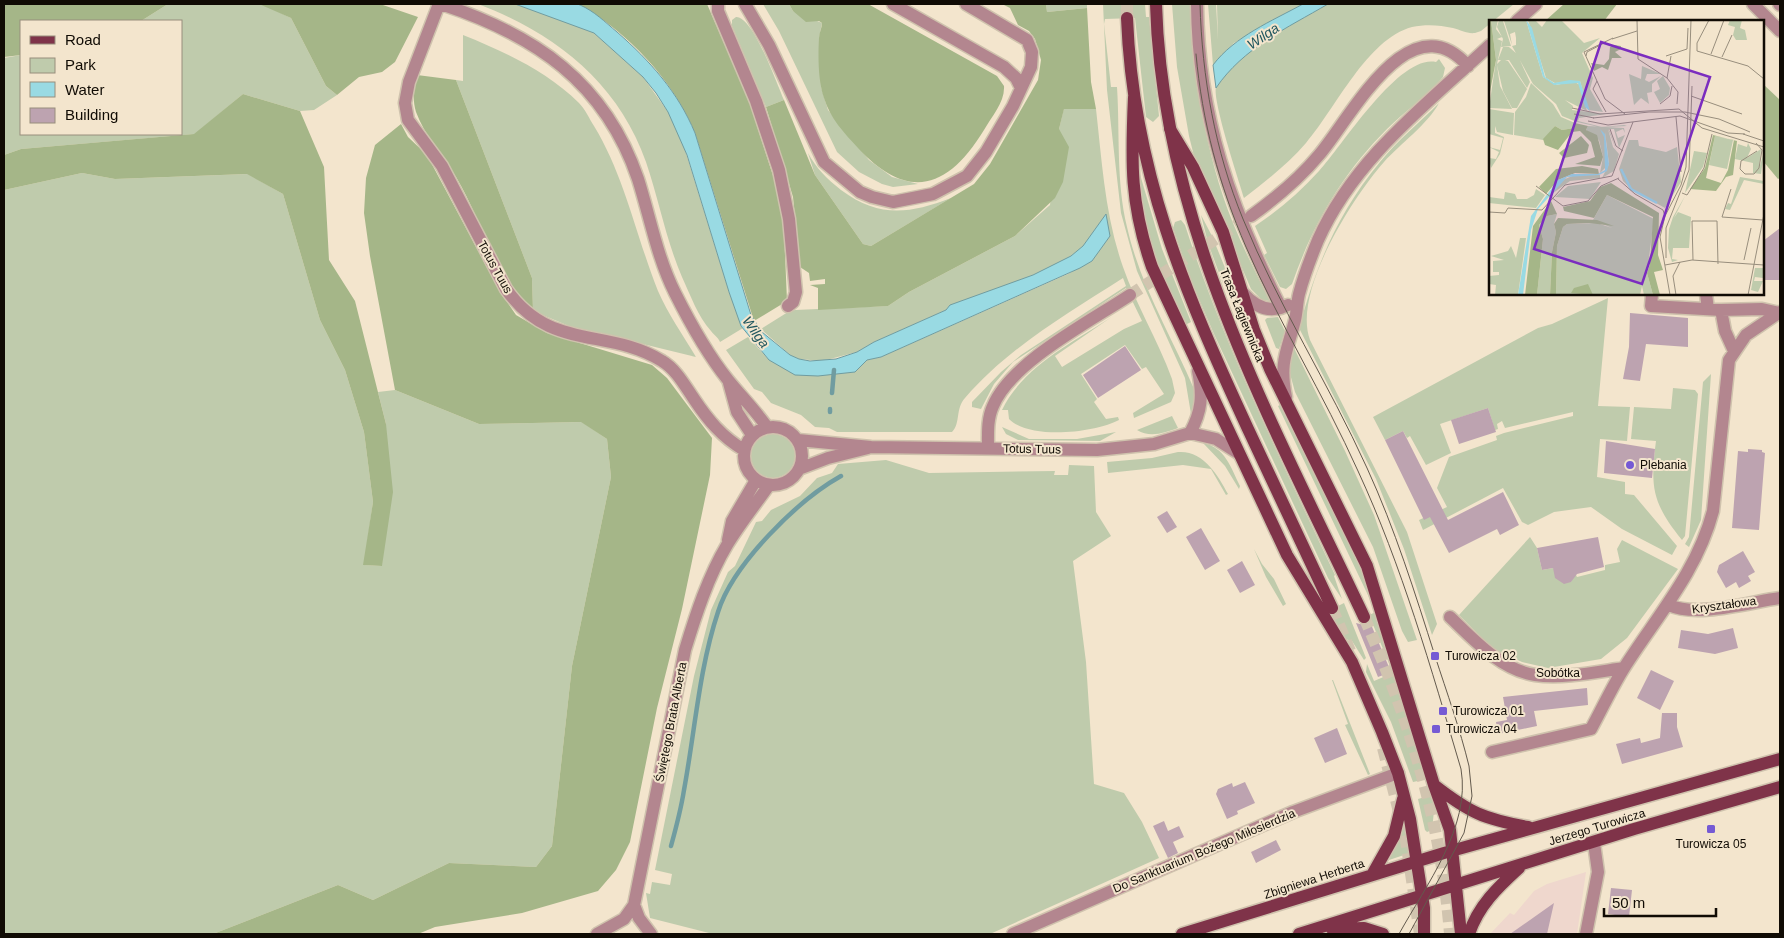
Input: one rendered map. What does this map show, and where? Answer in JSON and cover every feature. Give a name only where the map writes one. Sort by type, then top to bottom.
[{"type":"main road","name":"Trasa Łagiewnicka","points":[[1156,4],[1161,72],[1170,129],[1185,198],[1225,314],[1248,369],[1364,618]]},
{"type":"main road","points":[[1127,18],[1134,97],[1151,183],[1181,278],[1215,359],[1332,608]]},
{"type":"main road","points":[[1134,97],[1131,165],[1139,227],[1158,282],[1291,562],[1352,662],[1398,773],[1404,793],[1417,861],[1422,896],[1424,934]]},
{"type":"main road","points":[[1170,129],[1193,166],[1223,232],[1258,342],[1368,566],[1434,785],[1450,830],[1454,850],[1461,934]]},
{"type":"main road","name":"Jerzego Turowicza","points":[[1454,850],[1780,759]]},
{"type":"main road","points":[[1434,785],[1470,812],[1490,819],[1533,828]]},
{"type":"main road","name":"Jerzego Turowicza","points":[[1422,896],[1594,842],[1780,788]]},
{"type":"main road","points":[[1372,875],[1394,836],[1404,793]]},
{"type":"main road","name":"Zbigniewa Herberta","points":[[1182,934],[1454,850]]},
{"type":"main road","points":[[1469,934],[1476,915],[1494,891],[1523,865]]},
{"type":"main road","points":[[1298,934],[1422,896]]},
{"type":"main road","points":[[1317,929],[1364,928],[1383,934]]},
{"type":"street","name":"Totus Tuus","points":[[440,4],[406,94],[408,120],[442,166],[498,275],[517,304],[533,318],[552,329],[646,352],[664,362],[680,379],[720,434],[744,450]]},
{"type":"street","points":[[440,4],[505,29],[542,49],[574,76],[600,104],[617,129],[628,153],[661,260],[675,293],[728,380],[750,404],[767,427]]},
{"type":"street","points":[[718,4],[718,11],[756,101],[786,199],[796,292],[793,302],[788,306]]},
{"type":"street","points":[[745,4],[769,45],[824,162],[848,184],[872,197],[893,202],[918,198],[945,189],[967,176],[986,152],[1021,88],[1032,59],[1027,40],[966,4]]},
{"type":"street","points":[[893,4],[1004,67],[1016,78],[1021,88]]},
{"type":"street","points":[[1197,4],[1203,84],[1220,163],[1240,223],[1281,308]]},
{"type":"street","points":[[1519,19],[1536,4]]},
{"type":"street","points":[[1753,4],[1780,30]]},
{"type":"street","points":[[1251,216],[1276,198],[1309,167],[1336,135],[1375,80],[1400,56],[1418,48],[1438,46],[1456,55],[1468,66]]},
{"type":"street","points":[[1287,402],[1282,377],[1282,365],[1295,320],[1299,295],[1322,232],[1354,180],[1392,137],[1489,46]]},
{"type":"street","points":[[1243,293],[1260,308],[1288,306],[1299,295]]},
{"type":"street","points":[[988,448],[993,406],[1002,390],[1012,378],[1050,348],[1130,295]]},
{"type":"street","points":[[1652,295],[1651,306],[1721,310],[1762,309],[1780,312]]},
{"type":"street","points":[[1706,295],[1708,308]]},
{"type":"street","points":[[1721,310],[1725,331],[1734,351]]},
{"type":"street","points":[[1492,752],[1591,729],[1624,668],[1669,605],[1702,544],[1713,511],[1727,371],[1734,351],[1746,335],[1780,312]]},
{"type":"street","points":[[1190,433],[1197,420],[1202,402],[1197,366]]},
{"type":"street","points":[[728,380],[738,412],[752,435]]},
{"type":"street","points":[[767,427],[784,428],[798,440],[803,455],[799,469],[786,482],[769,485],[756,480],[746,467],[744,450],[752,435],[767,427]]},
{"type":"street","name":"Totus Tuus","points":[[798,440],[871,447],[1118,449],[1154,444],[1190,433],[1216,439],[1238,453]]},
{"type":"street","name":"Totus Tuus","points":[[799,469],[812,463],[871,447]]},
{"type":"street","name":"Świętego Brata Alberta","points":[[727,545],[732,521],[756,480]]},
{"type":"street","name":"Świętego Brata Alberta","points":[[634,905],[685,650],[702,600],[727,545],[769,485]]},
{"type":"street","name":"Kryształowa","points":[[1669,605],[1677,609],[1691,611],[1780,598]]},
{"type":"street","name":"Sobótka","points":[[1450,617],[1495,657],[1535,675],[1590,673],[1624,668]]},
{"type":"street","name":"Do Sanktuarium Bożego Miłosierdzia","points":[[1013,934],[1293,812],[1398,773]]},
{"type":"street","points":[[1586,934],[1598,872],[1594,842]]},
{"type":"street","points":[[598,934],[624,919],[634,905]]},
{"type":"street","points":[[634,905],[639,918],[652,934]]},
{"type":"shaded area","points":[[1586,872],[1577,934],[1490,934],[1510,913],[1514,915],[1534,891],[1547,884]]},
{"type":"green space","points":[[4,4],[168,4],[143,20],[20,20],[20,55],[4,57]]},
{"type":"green space","points":[[168,4],[262,4],[291,18],[326,86],[337,95],[314,110],[300,111],[243,94],[195,134],[21,149],[4,155],[4,58],[20,55],[20,135],[182,135],[182,20],[143,20]]},
{"type":"green space","points":[[259,4],[380,4],[418,17],[395,62],[382,72],[359,77],[337,95],[326,86],[291,18]]},
{"type":"green space","points":[[478,4],[515,4],[594,33],[643,77],[668,112],[681,137],[729,292],[743,328],[720,342],[702,319],[676,263],[646,162],[634,133],[619,108],[601,84],[557,46],[506,16]]},
{"type":"green space","points":[[578,4],[707,4],[748,98],[777,188],[784,230],[787,301],[754,321],[695,133],[686,113],[647,59],[614,29]]},
{"type":"green space","points":[[763,4],[789,4],[793,11],[822,23],[819,38],[821,87],[828,110],[869,160],[892,177],[918,184],[893,187],[882,184],[859,172],[837,152],[779,31]]},
{"type":"green space","points":[[789,4],[868,4],[997,76],[1004,86],[1000,103],[970,150],[956,165],[941,176],[926,181],[910,182],[894,176],[876,165],[858,148],[834,119],[824,98],[820,76],[819,38],[822,23],[819,21],[806,22],[793,11]]},
{"type":"green space","points":[[1002,4],[1046,4],[1047,12],[1087,8],[1091,82],[1096,109],[1064,109],[1059,129],[1069,147],[1063,182],[1055,198],[1015,236],[909,292],[888,306],[818,310],[818,288],[810,285],[825,284],[825,279],[810,281],[809,273],[800,267],[793,197],[766,107],[784,100],[815,175],[863,244],[871,246],[974,184],[990,164],[1038,80],[1041,60],[1035,39],[1029,31],[1018,25],[1010,8]]},
{"type":"green space","points":[[1046,4],[1087,4],[1087,8],[1047,12]]},
{"type":"green space","points":[[1103,4],[1145,4],[1146,17],[1149,17],[1159,116],[1153,122],[1146,117],[1135,18],[1105,19],[1104,24],[1111,87],[1117,87],[1121,192],[1127,227],[1140,269],[1194,389],[1195,398],[1191,414],[1185,378],[1137,271],[1121,213],[1107,90]]},
{"type":"green space","points":[[1172,4],[1191,4],[1198,87],[1215,170],[1233,223],[1270,301],[1262,300],[1251,289],[1194,156],[1177,67]]},
{"type":"green space","points":[[1208,4],[1216,4],[1218,40],[1217,4],[1303,4],[1234,43],[1213,65]]},
{"type":"green space","points":[[1328,4],[1514,4],[1494,20],[1489,20],[1489,24],[1475,33],[1428,25],[1412,27],[1396,34],[1381,45],[1353,76],[1299,151],[1244,198],[1222,123],[1216,87],[1222,76],[1233,64],[1283,29]]},
{"type":"green space","points":[[1564,4],[1617,4],[1605,20],[1546,20]]},
{"type":"green space","points":[[736,17],[743,20],[750,27],[757,39],[784,100],[766,107],[732,26],[732,20]]},
{"type":"green space","points":[[463,35],[525,63],[553,81],[583,108],[605,145],[614,166],[662,300],[696,357],[569,326],[533,311],[532,278],[456,80],[463,81]]},
{"type":"green space","points":[[1439,59],[1445,68],[1443,77],[1387,129],[1356,164],[1319,220],[1292,284],[1286,289],[1280,287],[1264,255],[1267,253],[1255,226],[1289,200],[1312,179],[1389,86],[1405,72],[1421,63],[1436,62]]},
{"type":"green space","points":[[417,75],[456,80],[532,278],[533,311],[507,280],[456,177],[420,121],[416,112],[414,98]]},
{"type":"green space","points":[[1764,85],[1780,100],[1780,178],[1778,179],[1764,162]]},
{"type":"green space","points":[[243,94],[300,111],[324,167],[329,260],[355,301],[386,424],[393,492],[382,566],[363,565],[373,502],[364,432],[345,370],[320,320],[283,194],[247,174],[115,179],[82,173],[4,190],[4,155],[21,149],[194,134]]},
{"type":"green space","points":[[1439,103],[1428,119],[1384,162],[1342,221],[1317,272],[1310,297],[1307,320],[1310,340],[1407,532],[1437,624],[1432,635],[1404,549],[1376,479],[1299,328],[1313,282],[1321,261],[1330,240],[1340,220],[1365,181],[1387,154]]},
{"type":"green space","points":[[1064,108],[1096,109],[1108,209],[1117,248],[1128,281],[1172,379],[1175,393],[1171,402],[1134,418],[1133,413],[1164,394],[1146,367],[1142,369],[1125,345],[1081,374],[1097,399],[1094,402],[1106,419],[1118,417],[1119,420],[1108,425],[1079,431],[1046,432],[1019,426],[1009,419],[1008,410],[1002,410],[1011,394],[1023,380],[1051,356],[1082,335],[1113,316],[1055,356],[1062,367],[1124,329],[1142,321],[1126,288],[1013,362],[994,384],[981,409],[972,407],[972,402],[1001,372],[1021,355],[1126,286],[1123,278],[1060,318],[1000,363],[962,402],[955,428],[952,432],[837,432],[829,428],[815,427],[801,415],[771,403],[762,392],[754,389],[726,350],[748,337],[769,360],[840,373],[855,372],[867,360],[881,357],[1068,274],[1092,261],[1106,215],[1083,246],[1058,264],[1021,280],[951,305],[946,310],[874,342],[857,352],[822,361],[799,359],[790,355],[761,329],[788,312],[795,310],[888,306],[909,292],[1015,236],[1050,205],[1059,129]]},
{"type":"green space","points":[[401,124],[408,137],[427,155],[499,290],[516,315],[547,333],[652,365],[667,378],[712,438],[710,475],[682,609],[657,708],[630,842],[616,870],[598,891],[522,913],[435,927],[418,934],[213,934],[338,885],[373,900],[449,863],[536,867],[552,846],[572,666],[611,477],[607,439],[581,422],[479,424],[395,390],[370,256],[364,213],[366,178],[375,145]]},
{"type":"green space","points":[[808,153],[831,182],[855,199],[868,205],[881,209],[908,210],[951,198],[871,246],[863,244],[815,175]]},
{"type":"green space","points":[[1137,170],[1139,171],[1162,249],[1191,322],[1183,326],[1148,241]]},
{"type":"green space","points":[[82,173],[115,179],[248,174],[283,194],[320,320],[345,370],[364,432],[373,502],[364,565],[382,566],[386,424],[378,392],[395,390],[479,424],[582,422],[607,439],[611,477],[572,666],[552,846],[536,867],[449,863],[373,900],[338,885],[213,934],[4,934],[4,190]]},
{"type":"green space","points":[[1201,215],[1230,280],[1223,284],[1208,243]]},
{"type":"green space","points":[[1181,220],[1185,225],[1200,270],[1235,359],[1335,575],[1342,599],[1328,578],[1192,283],[1173,228],[1175,222]]},
{"type":"green space","points":[[1608,298],[1598,406],[1630,407],[1627,441],[1600,439],[1597,477],[1625,482],[1625,494],[1634,495],[1677,546],[1672,555],[1622,529],[1591,507],[1554,512],[1528,525],[1522,522],[1503,488],[1423,530],[1419,520],[1447,507],[1437,488],[1449,457],[1497,440],[1496,436],[1504,433],[1573,416],[1573,412],[1505,428],[1502,421],[1497,424],[1498,429],[1495,430],[1488,408],[1440,424],[1451,453],[1426,465],[1410,436],[1407,438],[1403,431],[1385,440],[1373,417],[1538,328],[1552,324]]},
{"type":"green space","points":[[1278,317],[1285,331],[1279,349],[1276,348],[1265,320]]},
{"type":"green space","points":[[1294,348],[1374,515],[1417,640],[1408,642],[1402,631],[1373,547],[1295,392],[1289,370]]},
{"type":"green space","points":[[1711,374],[1701,520],[1689,547],[1685,544],[1689,537],[1703,382]]},
{"type":"green space","points":[[1673,388],[1695,390],[1698,394],[1685,536],[1682,540],[1664,515],[1655,494],[1653,471],[1656,441],[1631,439],[1634,407],[1671,409]]},
{"type":"green space","points":[[1282,404],[1360,558],[1427,779],[1413,782],[1391,722],[1366,672],[1367,664],[1374,681],[1393,673],[1369,615],[1376,612],[1278,406]]},
{"type":"green space","points":[[1172,416],[1178,428],[1152,434],[1137,430]]},
{"type":"green space","points":[[1002,427],[1029,439],[1077,439],[1116,432],[1100,441],[1018,440],[1006,434]]},
{"type":"green space","points":[[773,434],[785,438],[791,444],[795,456],[791,468],[785,474],[773,478],[761,474],[755,468],[751,456],[755,444],[761,438]]},
{"type":"green space","points":[[1203,443],[1217,449],[1226,459],[1234,472],[1240,486],[1239,489],[1225,466]]},
{"type":"green space","points":[[1178,452],[1187,452],[1202,459],[1209,465],[1228,494],[1226,495],[1211,469],[1183,465],[1108,473],[1107,462],[1152,458]]},
{"type":"green space","points":[[886,460],[929,473],[1055,471],[1054,475],[1068,475],[1069,465],[1094,466],[1096,512],[1111,536],[1073,561],[1086,662],[1094,784],[1124,793],[1142,822],[1159,858],[990,934],[713,934],[650,918],[646,893],[650,894],[652,882],[670,885],[672,874],[655,870],[694,676],[711,610],[728,572],[735,566],[756,522],[762,521],[771,510],[800,496],[817,478],[832,473],[838,464]]},
{"type":"green space","points":[[1530,537],[1537,548],[1542,570],[1553,568],[1564,583],[1572,581],[1572,575],[1577,577],[1605,570],[1605,565],[1620,562],[1617,549],[1622,540],[1678,569],[1627,638],[1601,659],[1548,668],[1522,662],[1492,648],[1459,615]]},
{"type":"green space","points":[[1254,549],[1262,564],[1274,579],[1286,604],[1283,606],[1266,577]]},
{"type":"green space","points":[[1344,603],[1366,658],[1364,660],[1352,641],[1345,639],[1326,612]]},
{"type":"green space","points":[[1332,680],[1370,774],[1368,775],[1345,725],[1348,724]]},
{"type":"green space","points":[[1432,795],[1434,811],[1432,830],[1427,832],[1418,799]]},
{"type":"green space","points":[[1405,824],[1410,853],[1389,860]]},
{"type":"water","name":"Wilga","points":[[567,3],[585,7],[629,43],[662,78],[680,104],[695,133],[751,315],[762,332],[790,355],[799,359],[810,361],[836,359],[857,352],[874,342],[946,310],[950,305],[1033,275],[1071,256],[1083,246],[1106,214],[1110,236],[1092,261],[1080,268],[881,357],[867,360],[855,372],[818,376],[795,375],[769,360],[741,326],[687,155],[668,112],[656,93],[643,77],[594,33],[515,4]]},
{"type":"water","name":"Wilga","points":[[1303,4],[1328,4],[1252,50],[1239,61],[1216,88],[1213,65],[1222,55],[1243,37]]},
{"type":"building","points":[[1780,228],[1780,280],[1764,280],[1764,240]]},
{"type":"building","points":[[1630,313],[1688,318],[1688,347],[1646,344],[1640,381],[1623,379],[1629,347]]},
{"type":"building","points":[[1125,346],[1141,370],[1098,398],[1083,375]]},
{"type":"building","points":[[1488,408],[1496,432],[1459,444],[1451,420]]},
{"type":"building","points":[[1403,431],[1448,520],[1503,492],[1519,525],[1500,535],[1497,529],[1449,553],[1430,517],[1424,520],[1385,440]]},
{"type":"building","name":"Plebania","points":[[1606,441],[1655,449],[1652,478],[1604,473]]},
{"type":"building","points":[[1748,449],[1762,450],[1765,453],[1759,530],[1732,528],[1738,451],[1748,452]]},
{"type":"building","points":[[1167,511],[1177,527],[1167,533],[1157,517]]},
{"type":"building","points":[[1201,528],[1220,561],[1205,570],[1186,537]]},
{"type":"building","points":[[1598,537],[1604,567],[1577,574],[1571,582],[1564,584],[1555,578],[1553,568],[1542,570],[1537,548]]},
{"type":"building","points":[[1743,551],[1755,572],[1748,576],[1751,581],[1739,588],[1736,582],[1726,588],[1717,572],[1719,565]]},
{"type":"building","points":[[1242,561],[1255,585],[1240,593],[1227,570]]},
{"type":"building","points":[[1370,622],[1391,672],[1378,677],[1356,623],[1364,625]]},
{"type":"building","points":[[1733,628],[1738,648],[1715,654],[1678,648],[1681,630],[1708,634]]},
{"type":"building","points":[[1651,670],[1674,681],[1660,710],[1637,698]]},
{"type":"building","points":[[1587,688],[1588,705],[1534,711],[1537,726],[1498,734],[1496,722],[1507,720],[1503,697]]},
{"type":"building","points":[[1662,713],[1677,713],[1677,727],[1683,747],[1622,764],[1616,744],[1640,738],[1641,743],[1660,738]]},
{"type":"building","points":[[1337,728],[1347,754],[1325,763],[1314,738]]},
{"type":"building","points":[[1245,782],[1255,803],[1237,811],[1238,814],[1227,819],[1216,794],[1218,789],[1232,783],[1233,787]]},
{"type":"building","points":[[1164,821],[1168,831],[1179,826],[1184,837],[1173,842],[1178,853],[1168,858],[1153,826]]},
{"type":"building","points":[[1276,840],[1281,850],[1256,863],[1251,852]]},
{"type":"building","points":[[1611,888],[1632,890],[1629,917],[1608,914]]},
{"type":"building","points":[[1554,903],[1547,934],[1510,934]]},
{"type":"waterway","points":[[832,393],[834,370]]},
{"type":"waterway","points":[[671,846],[683,797],[706,656],[718,612],[726,593],[752,554],[769,535],[806,501],[841,476]]},
{"type":"tunnel","points":[[1127,4],[1127,18]]},
{"type":"tunnel","points":[[1130,295],[1251,216]]},
{"type":"tunnel","points":[[1332,608],[1350,651]]},
{"type":"tunnel","points":[[1364,617],[1396,695],[1421,772],[1439,851],[1446,892],[1450,934]]},
{"type":"tunnel","points":[[1383,748],[1406,840],[1420,934]]},
{"type":"tram line","points":[[1200,4],[1207,86],[1218,140],[1233,193],[1257,251],[1337,406],[1377,491],[1412,585],[1469,766],[1472,796],[1464,833],[1409,934]]},
{"type":"tram line","points":[[1196,54],[1207,128],[1236,224],[1259,275],[1345,443],[1374,507],[1415,618],[1461,769],[1462,791],[1453,834],[1433,876],[1399,934]]},
{"type":"place","name":"Plebania","points":[[1630,465]]},
{"type":"place","name":"Turowicza 02","points":[[1435,656]]},
{"type":"place","name":"Turowicza 01","points":[[1443,711]]},
{"type":"place","name":"Turowicza 04","points":[[1436,729]]},
{"type":"place","name":"Turowicza 05","points":[[1711,829]]}]
